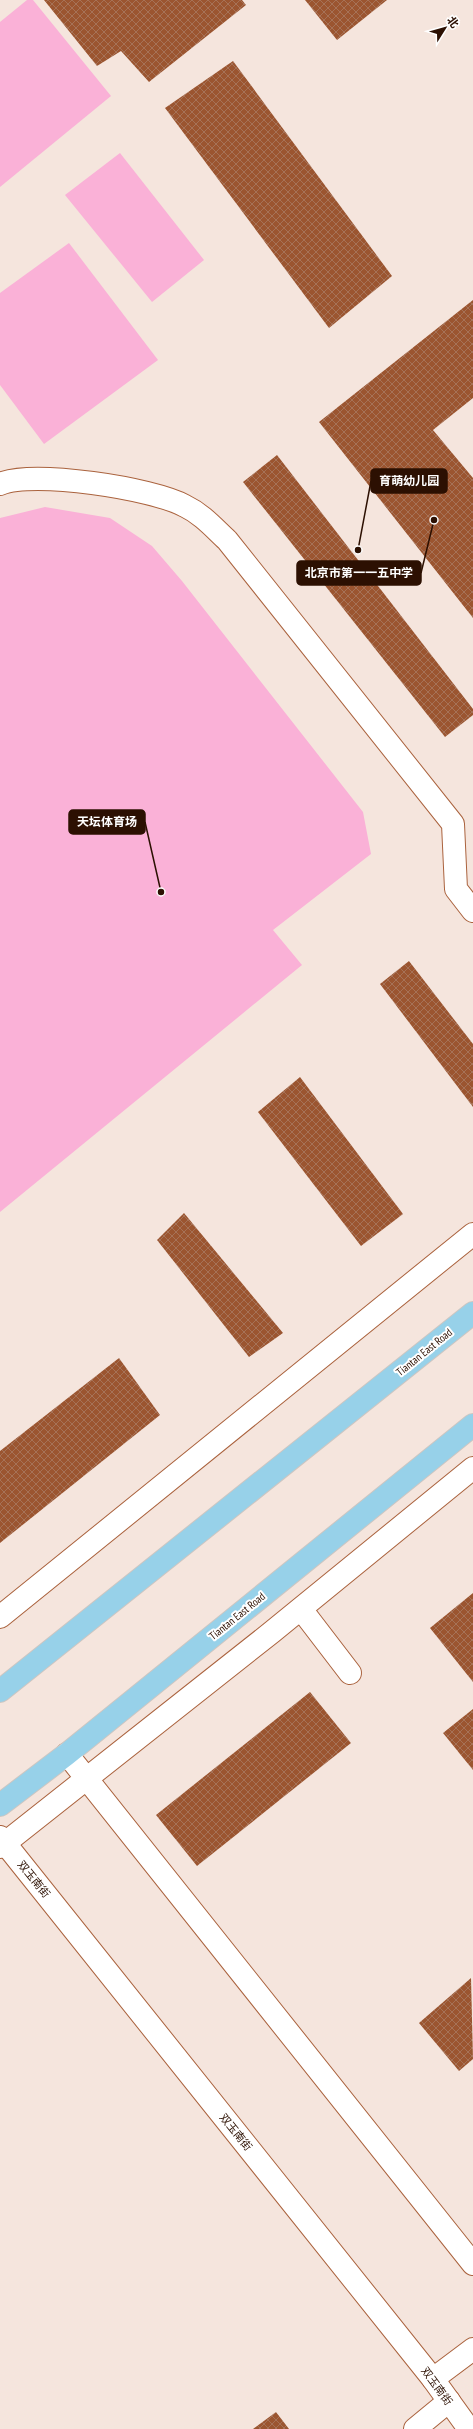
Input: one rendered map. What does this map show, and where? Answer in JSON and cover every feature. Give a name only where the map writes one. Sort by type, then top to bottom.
[{"type":"main road","name":"Tiantan East Road","points":[[0,1691],[473,1313]]},
{"type":"main road","name":"Tiantan East Road","points":[[0,1805],[66,1754],[473,1425]]},
{"type":"street","points":[[0,484],[12,479],[90,482],[160,495],[186,506],[207,520],[227,540],[453,824],[456,889],[473,911]]},
{"type":"street","points":[[0,1617],[473,1234]]},
{"type":"street","points":[[2,1843],[86,1779],[301,1609],[473,1468]]},
{"type":"street","points":[[301,1609],[350,1673]]},
{"type":"street","points":[[66,1754],[473,2264]]},
{"type":"street","name":"双玉南街","points":[[2,1843],[433,2378],[469,2429]]},
{"type":"street","points":[[433,2378],[473,2348]]},
{"type":"street","points":[[415,2429],[449,2401]]},
{"type":"shaded area","points":[[27,0],[33,0],[111,96],[0,187],[0,22]]},
{"type":"shaded area","points":[[120,153],[204,260],[152,302],[65,195]]},
{"type":"shaded area","points":[[69,243],[158,360],[44,444],[0,385],[0,293]]},
{"type":"shaded area","points":[[45,507],[110,518],[152,546],[182,581],[363,812],[371,854],[273,930],[302,965],[0,1212],[0,518]]},
{"type":"building","points":[[44,0],[242,0],[246,5],[149,82],[121,51],[97,66]]},
{"type":"building","points":[[305,0],[387,0],[337,40]]},
{"type":"building","points":[[233,61],[392,276],[329,328],[165,108]]},
{"type":"building","points":[[473,300],[473,398],[433,430],[473,478],[473,618],[319,422]]},
{"type":"building","points":[[277,455],[473,709],[473,715],[445,737],[243,482]]},
{"type":"building","points":[[409,961],[473,1044],[473,1107],[380,984]]},
{"type":"building","points":[[300,1077],[403,1214],[361,1246],[258,1112]]},
{"type":"building","points":[[184,1213],[283,1333],[249,1357],[157,1240]]},
{"type":"building","points":[[119,1358],[160,1415],[0,1543],[0,1451]]},
{"type":"building","points":[[473,1593],[473,1682],[430,1628]]},
{"type":"building","points":[[310,1692],[351,1743],[197,1866],[156,1815]]},
{"type":"building","points":[[473,1709],[473,1770],[443,1733]]},
{"type":"building","points":[[471,1978],[473,2059],[459,2071],[419,2023]]},
{"type":"building","points":[[276,2412],[289,2429],[253,2429]]},
{"type":"place","name":"北京市第一一五中学","points":[[434,520]]},
{"type":"place","name":"育萌幼儿园","points":[[358,550]]},
{"type":"place","name":"天坛体育场","points":[[161,892]]}]
